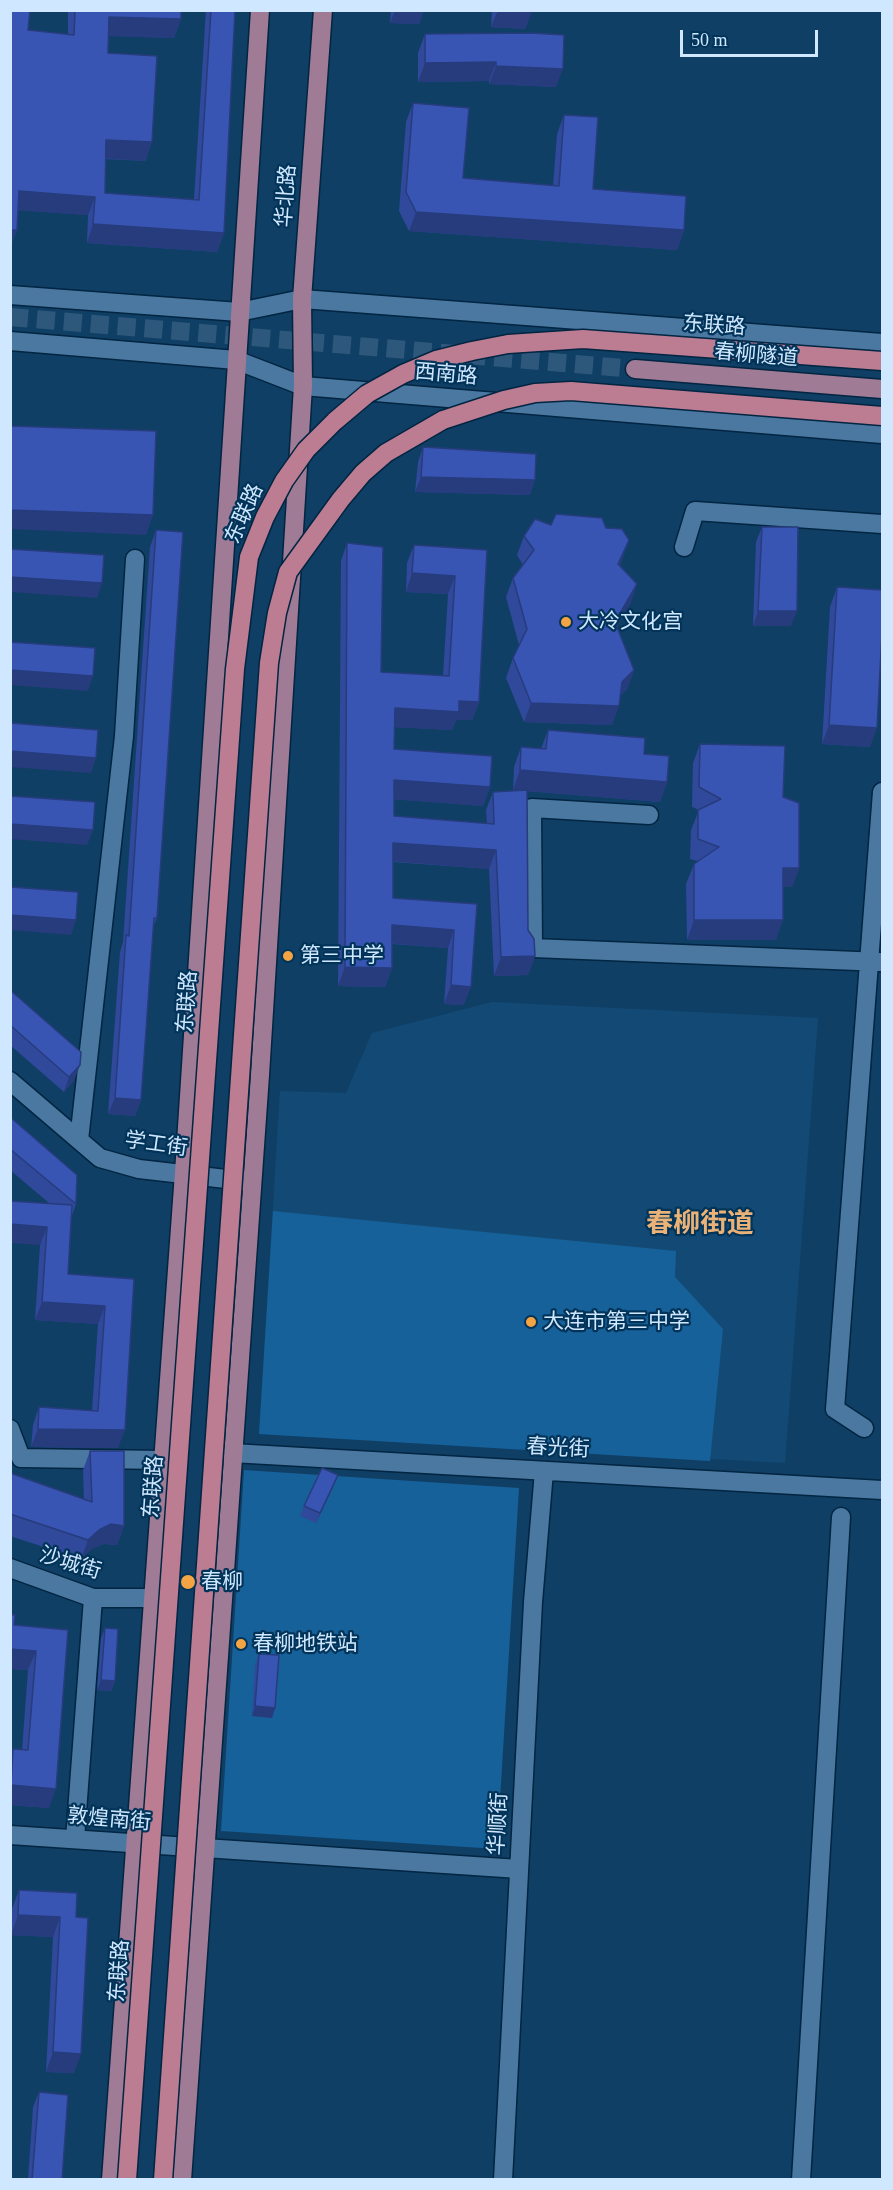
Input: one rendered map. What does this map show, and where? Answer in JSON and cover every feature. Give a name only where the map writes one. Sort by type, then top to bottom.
[{"type":"highway","name":"东联路","points":[[127,2180],[235,669],[249,557],[265,517],[284,481],[306,450],[335,421],[367,394],[436,360],[508,344],[583,339],[882,361]]},
{"type":"highway","points":[[163,2180],[269,663],[277,613],[288,573],[341,499],[363,473],[386,453],[443,420],[504,400],[535,393],[572,391],[882,416]]},
{"type":"main road","name":"华北路","points":[[111,2180],[184,1173],[260,10]]},
{"type":"main road","name":"华北路","points":[[182,2180],[252,1182],[303,386],[302,299],[323,10]]},
{"type":"main road","name":"春柳隧道","points":[[636,369],[879,388]]},
{"type":"street","points":[[10,294],[239,312],[302,299],[882,343]]},
{"type":"street","name":"西南路","points":[[10,341],[236,360],[303,386],[882,434]]},
{"type":"street","points":[[684,547],[695,511],[882,525]]},
{"type":"street","points":[[79,1140],[124,735],[135,560]]},
{"type":"street","points":[[864,1428],[835,1409],[877,961],[882,792]]},
{"type":"street","points":[[649,815],[532,808],[533,948],[877,961]]},
{"type":"street","name":"学工街","points":[[10,1081],[100,1158],[139,1169],[252,1182]]},
{"type":"street","points":[[10,1429],[21,1458],[164,1460]]},
{"type":"street","name":"春光街","points":[[232,1453],[882,1490]]},
{"type":"street","name":"华顺街","points":[[503,2180],[533,1602],[544,1471]]},
{"type":"street","points":[[801,2180],[841,1517]]},
{"type":"street","name":"沙城街","points":[[10,1568],[93,1598],[153,1598]]},
{"type":"street","points":[[75,1839],[93,1598]]},
{"type":"street","name":"敦煌南街","points":[[10,1836],[519,1869]]},
{"type":"shaded area","name":"大连市第三中学","points":[[492,1002],[818,1018],[785,1463],[259,1434],[280,1091],[346,1093],[372,1033]]},
{"type":"shaded area","points":[[273,1211],[676,1251],[675,1277],[723,1329],[710,1461],[259,1434]]},
{"type":"shaded area","points":[[244,1470],[519,1488],[497,1849],[221,1831]]},
{"type":"building","points":[[10,10],[30,10],[28,30],[74,35],[75,10],[181,10],[181,19],[109,17],[108,53],[157,56],[152,142],[106,140],[105,193],[199,200],[211,10],[235,10],[224,233],[93,224],[95,197],[19,191],[17,230],[10,230]]},
{"type":"building","points":[[425,34],[564,35],[563,69],[496,66],[496,62],[425,63]]},
{"type":"building","points":[[413,103],[469,108],[463,178],[559,186],[564,115],[598,117],[593,189],[686,196],[684,230],[416,212],[406,192]]},
{"type":"building","points":[[10,426],[156,431],[153,515],[10,510]]},
{"type":"building","points":[[423,447],[536,454],[535,480],[421,477]]},
{"type":"building","name":"大冷文化宫","points":[[556,514],[602,518],[606,528],[622,529],[629,540],[618,564],[637,584],[615,622],[634,670],[622,682],[619,706],[531,703],[513,658],[527,629],[513,578],[534,550],[524,536],[535,519],[551,525]]},
{"type":"building","points":[[762,527],[798,527],[797,611],[758,611]]},
{"type":"building","points":[[156,530],[183,532],[157,918],[154,918],[141,1100],[115,1098],[126,935],[129,936]]},
{"type":"building","points":[[347,543],[383,547],[381,672],[449,676],[455,576],[412,573],[414,545],[487,550],[479,702],[459,701],[459,712],[395,708],[394,749],[492,756],[490,787],[394,780],[394,816],[494,824],[493,792],[527,790],[528,930],[534,939],[535,956],[501,957],[496,850],[393,843],[393,898],[477,904],[471,987],[451,985],[454,930],[392,925],[392,968],[345,967]]},
{"type":"building","points":[[10,549],[104,555],[102,583],[10,577]]},
{"type":"building","points":[[837,587],[882,590],[877,728],[829,725]]},
{"type":"building","points":[[10,642],[95,648],[93,676],[10,670]]},
{"type":"building","points":[[10,723],[98,730],[96,758],[10,751]]},
{"type":"building","points":[[548,730],[645,738],[644,754],[669,756],[667,782],[520,770],[521,747],[546,749]]},
{"type":"building","points":[[700,744],[785,746],[783,797],[799,803],[799,868],[783,868],[783,920],[694,920],[694,864],[719,847],[698,839],[698,810],[721,799],[699,787]]},
{"type":"building","points":[[10,796],[95,802],[93,830],[10,824]]},
{"type":"building","points":[[10,887],[78,892],[76,920],[10,915]]},
{"type":"building","points":[[10,990],[81,1052],[80,1065],[69,1077],[10,1025]]},
{"type":"building","points":[[10,1117],[77,1175],[76,1204],[10,1149]]},
{"type":"building","points":[[10,1201],[72,1205],[68,1274],[134,1279],[125,1430],[38,1429],[39,1407],[98,1411],[105,1306],[42,1302],[47,1227],[10,1224]]},
{"type":"building","points":[[90,1451],[124,1451],[124,1526],[111,1524],[99,1530],[88,1540],[10,1514],[10,1473],[92,1502]]},
{"type":"building","points":[[322,1468],[338,1475],[320,1513],[304,1506]]},
{"type":"building","points":[[10,1615],[15,1615],[14,1625],[68,1630],[56,1789],[11,1785],[13,1749],[28,1750],[36,1651],[10,1649]]},
{"type":"building","points":[[105,1628],[118,1629],[115,1681],[101,1680]]},
{"type":"building","points":[[259,1654],[279,1655],[275,1708],[255,1706]]},
{"type":"building","points":[[19,1890],[77,1893],[76,1917],[88,1918],[81,2054],[53,2052],[60,1917],[18,1915]]},
{"type":"building","points":[[39,2092],[68,2095],[62,2180],[32,2180]]},
{"type":"tunnel","points":[[10,317],[635,369]]},
{"type":"place","name":"大冷文化宫","points":[[566,622]]},
{"type":"place","name":"第三中学","points":[[288,956]]},
{"type":"place","name":"大连市第三中学","points":[[531,1322]]},
{"type":"place","name":"春柳","points":[[188,1582]]},
{"type":"place","name":"春柳地铁站","points":[[241,1644]]},
{"type":"district","name":"春柳街道","points":[[700,1225]]}]
